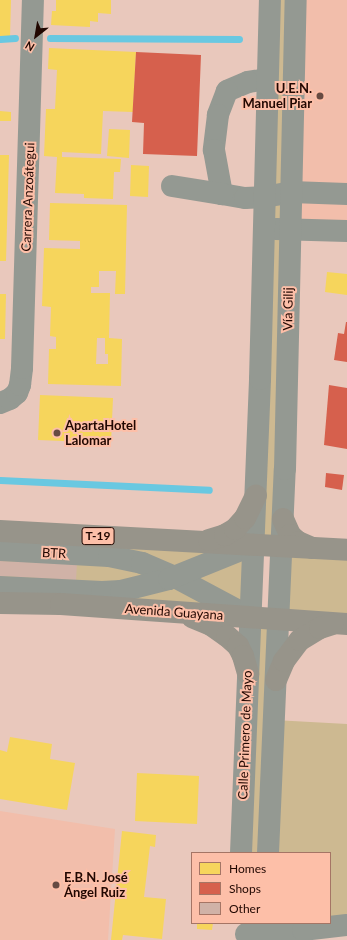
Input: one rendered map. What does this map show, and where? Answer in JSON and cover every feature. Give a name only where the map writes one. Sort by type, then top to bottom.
[{"type":"highway","name":"T-19","points":[[196,542],[225,535],[235,529],[245,518],[256,495]]},
{"type":"highway","points":[[283,519],[290,535],[298,542],[313,548]]},
{"type":"highway","name":"T-19","points":[[0,531],[347,550]]},
{"type":"highway","name":"Avenida Guayana","points":[[0,602],[340,623]]},
{"type":"highway","points":[[182,613],[211,625],[238,646],[243,656],[248,674]]},
{"type":"highway","points":[[276,680],[284,661],[300,640],[320,628],[340,623]]},
{"type":"street","name":"Carrera Anzoátegui","points":[[8,398],[20,385],[22,368],[33,0]]},
{"type":"street","name":"Vía Gilij","points":[[250,617],[256,495],[270,0]]},
{"type":"street","name":"Vía Gilij","points":[[278,619],[283,519],[296,0]]},
{"type":"street","points":[[222,194],[214,150],[218,115],[227,91],[248,82],[267,79]]},
{"type":"street","points":[[172,186],[245,198],[264,197],[291,192],[347,194]]},
{"type":"street","points":[[264,229],[347,231]]},
{"type":"street","points":[[0,587],[115,591],[140,587],[175,577],[253,545]]},
{"type":"street","name":"BTR","points":[[0,550],[108,556],[142,563],[175,577],[250,617]]},
{"type":"street","name":"Calle Primero de Mayo","points":[[241,852],[250,617]]},
{"type":"street","points":[[268,852],[278,619]]},
{"type":"street","points":[[253,932],[347,925]]},
{"type":"shaded area","points":[[270,0],[296,0],[281,546],[347,550],[347,624],[279,619],[274,720],[347,724],[347,925],[246,934],[243,924],[331,924],[331,852],[241,852],[250,617],[278,619],[281,547],[253,545]]},
{"type":"shaded area","name":"U.E.N. Manuel Piar","points":[[296,0],[347,0],[347,231],[290,230]]},
{"type":"shaded area","points":[[0,531],[253,545],[250,617],[0,603]]},
{"type":"shaded area","name":"E.B.N. José Ángel Ruiz","points":[[0,811],[115,829],[108,940],[0,940]]},
{"type":"building: Homes","points":[[0,0],[11,0],[10,37],[0,36]]},
{"type":"building: Homes","points":[[56,0],[111,0],[111,14],[98,13],[98,22],[90,21],[90,27],[51,25],[52,11],[56,11]]},
{"type":"building: Homes","points":[[49,48],[136,52],[133,112],[103,111],[101,154],[62,152],[62,157],[121,159],[120,172],[114,172],[113,199],[84,198],[84,194],[55,193],[57,157],[44,156],[46,109],[55,109],[57,70],[48,69]]},
{"type":"building: Homes","points":[[0,111],[11,112],[11,121],[0,121]]},
{"type":"building: Homes","points":[[109,129],[130,130],[129,158],[107,156]]},
{"type":"building: Homes","points":[[0,155],[9,155],[6,261],[0,261]]},
{"type":"building: Homes","points":[[131,165],[149,166],[148,197],[130,196]]},
{"type":"building: Homes","points":[[50,203],[127,205],[125,294],[115,294],[116,271],[99,271],[99,287],[91,287],[91,293],[110,293],[109,338],[122,339],[121,386],[48,384],[49,349],[56,349],[56,337],[50,336],[51,307],[42,306],[44,248],[80,249],[80,241],[49,240]],"holes":[[[97,338],[105,338],[105,354],[108,354],[108,364],[96,364]]]},
{"type":"building: Homes","points":[[327,272],[347,274],[347,295],[325,292]]},
{"type":"building: Homes","points":[[0,294],[6,294],[5,339],[0,339]]},
{"type":"building: Homes","points":[[40,395],[113,398],[111,443],[38,440]]},
{"type":"building: Homes","points":[[10,737],[52,744],[50,759],[75,763],[67,810],[0,799],[0,750],[7,752]]},
{"type":"building: Homes","points":[[137,773],[199,776],[197,824],[135,821]]},
{"type":"building: Homes","points":[[122,831],[156,835],[155,847],[150,846],[144,897],[166,899],[162,939],[123,935],[122,940],[111,940]]},
{"type":"building: Homes","points":[[197,924],[213,924],[212,930],[197,929]]},
{"type":"building: Shops","points":[[136,52],[201,55],[197,156],[143,154],[144,123],[132,122]]},
{"type":"building: Shops","points":[[346,322],[347,362],[334,360],[338,333],[344,334]]},
{"type":"building: Shops","points":[[329,385],[347,388],[347,449],[324,445]]},
{"type":"building: Shops","points":[[326,473],[344,475],[342,490],[325,487]]},
{"type":"building: Other","points":[[0,561],[77,564],[76,580],[0,576]]},
{"type":"waterway","points":[[0,39],[15,38]]},
{"type":"waterway","points":[[50,38],[239,39]]},
{"type":"waterway","points":[[0,480],[209,490]]},
{"type":"place","name":"U.E.N. Manuel Piar","points":[[320,96]]},
{"type":"place","name":"ApartaHotel Lalomar","points":[[57,433]]},
{"type":"place","name":"E.B.N. José Ángel Ruiz","points":[[56,885]]}]
